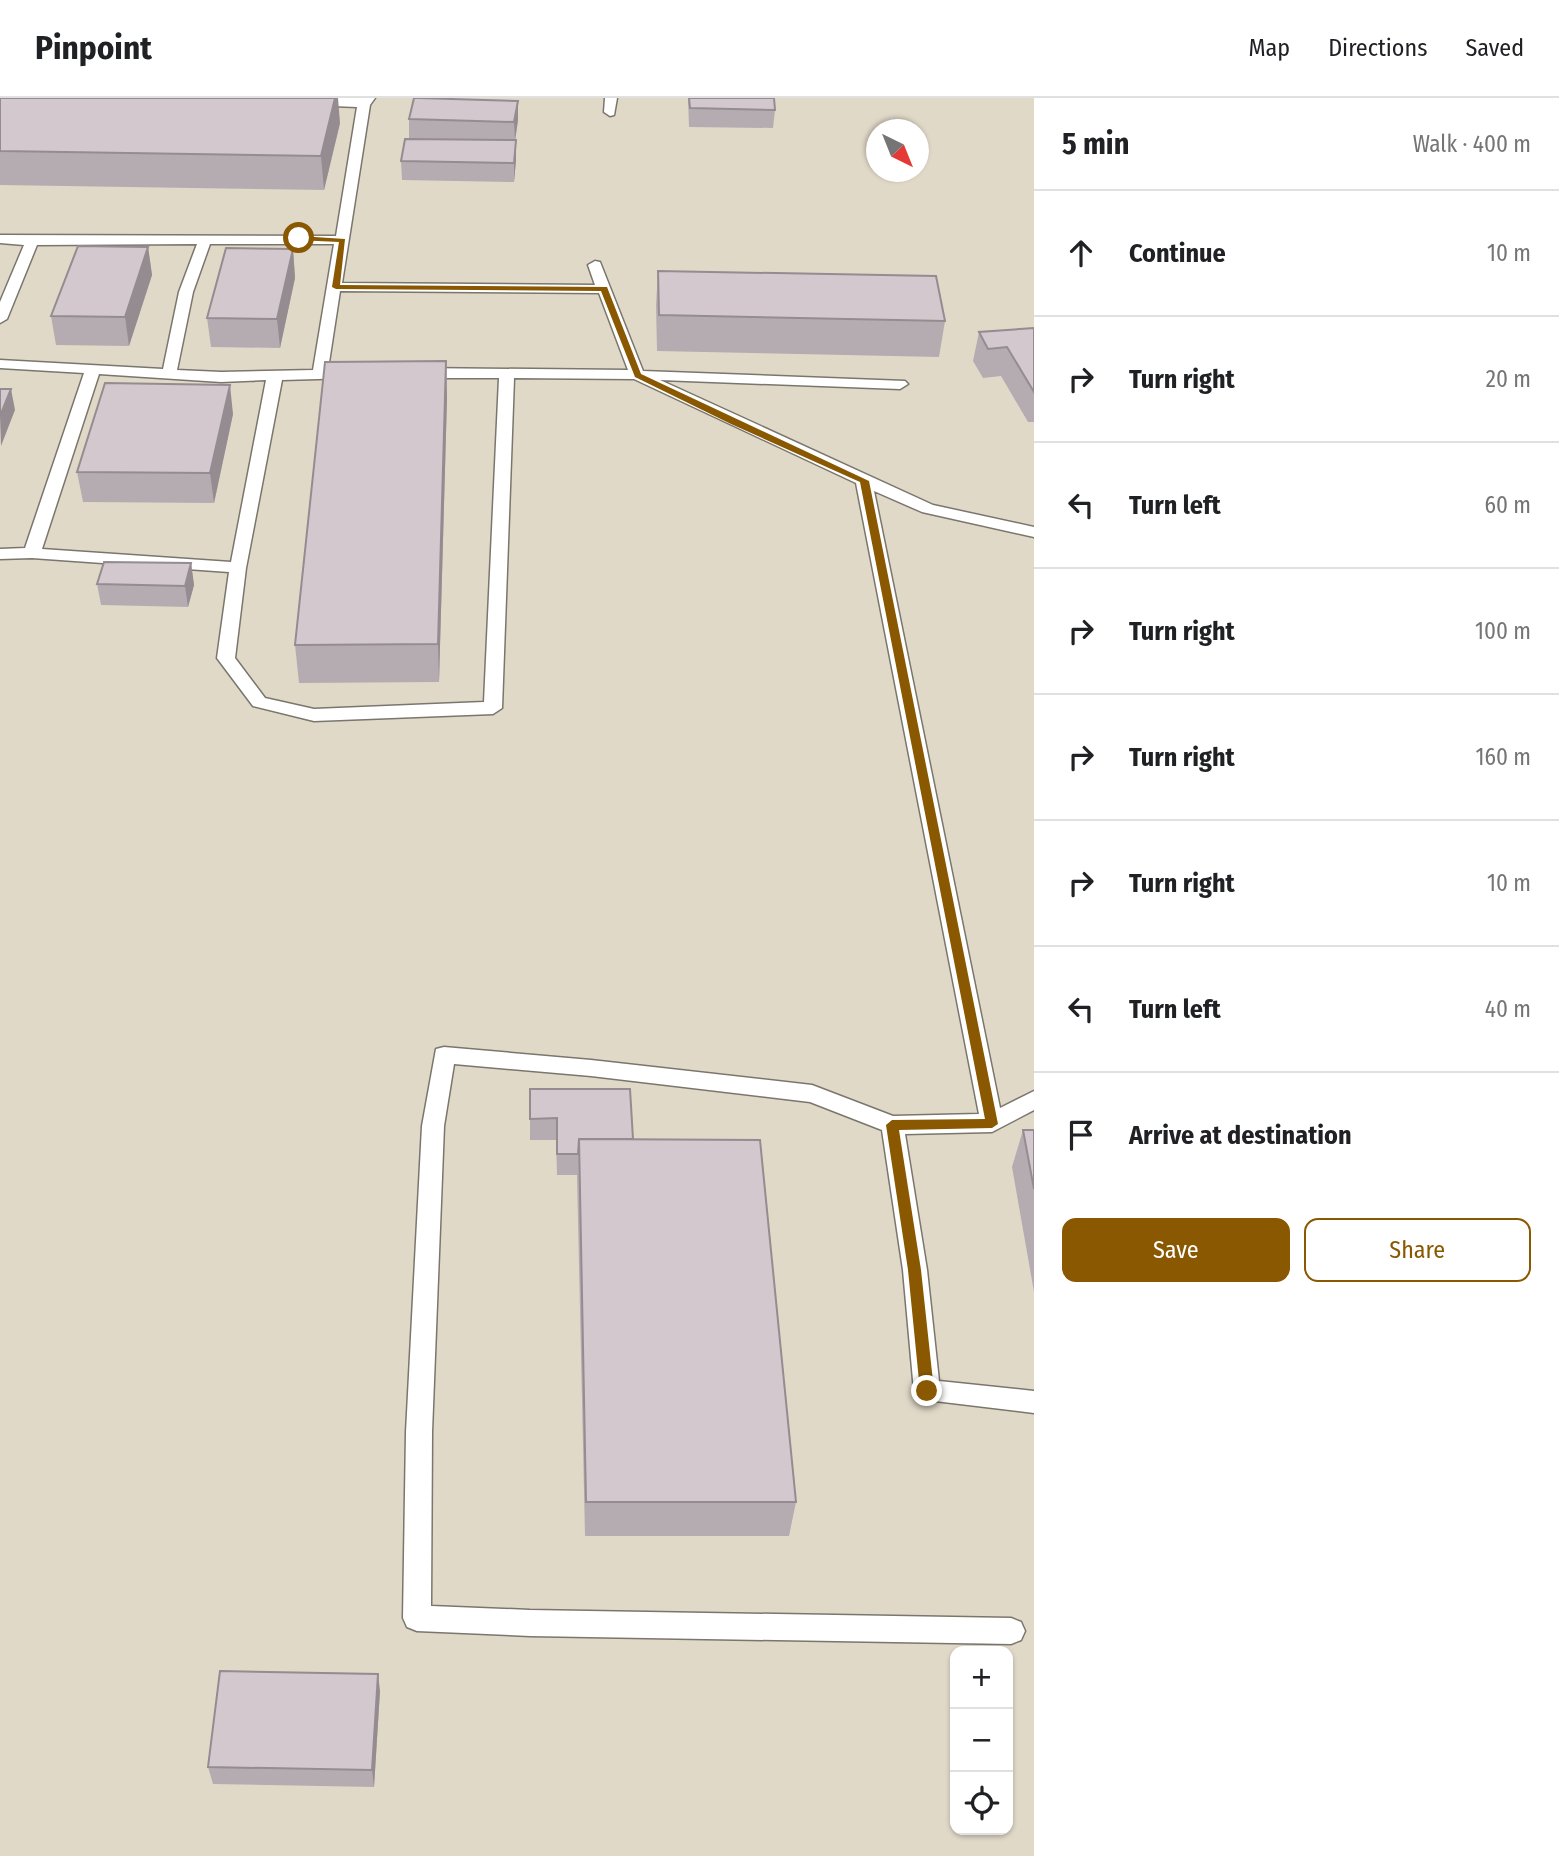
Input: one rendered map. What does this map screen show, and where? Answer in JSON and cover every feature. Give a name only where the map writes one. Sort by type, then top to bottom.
[{"type":"lane","points":[[610,112],[611,98]]},
{"type":"lane","points":[[295,102],[367,101],[320,373]]},
{"type":"lane","points":[[0,239],[343,240]]},
{"type":"lane","points":[[169,373],[186,292],[205,240]]},
{"type":"lane","points":[[0,319],[32,241]]},
{"type":"lane","points":[[595,265],[638,375],[734,422],[928,509],[1034,532]]},
{"type":"lane","points":[[336,287],[604,289]]},
{"type":"lane","points":[[0,364],[221,377],[373,373]]},
{"type":"lane","points":[[32,553],[93,369]]},
{"type":"lane","points":[[400,373],[638,375],[900,384]]},
{"type":"lane","points":[[275,375],[238,568],[226,658],[259,702],[314,715],[493,708],[506,373]]},
{"type":"lane","points":[[864,481],[992,1124]]},
{"type":"lane","points":[[0,554],[32,553],[238,568]]},
{"type":"lane","points":[[1011,1631],[544,1623],[417,1618],[419,1432],[431,1154],[444,1055],[591,1068],[813,1094],[892,1125],[992,1124],[1034,1100]]},
{"type":"lane","points":[[892,1125],[915,1270],[927,1391],[1034,1402]]},
{"type":"shaded area","points":[[0,98],[1034,98],[1034,1856],[0,1856]]},
{"type":"building","points":[[0,98],[335,98],[321,156],[0,151]]},
{"type":"building","points":[[414,98],[518,101],[514,122],[409,119]]},
{"type":"building","points":[[689,98],[774,98],[775,110],[690,108]]},
{"type":"building","points":[[405,139],[516,140],[514,163],[401,161]]},
{"type":"building","points":[[78,246],[148,247],[125,317],[51,316]]},
{"type":"building","points":[[226,248],[293,249],[277,319],[207,318]]},
{"type":"building","points":[[658,271],[936,276],[945,321],[659,315]]},
{"type":"building","points":[[1034,328],[1034,392],[1007,347],[988,349],[979,332]]},
{"type":"building","points":[[446,361],[438,644],[295,645],[325,362]]},
{"type":"building","points":[[105,383],[230,385],[210,473],[77,472]]},
{"type":"building","points":[[0,389],[11,389],[0,416]]},
{"type":"building","points":[[104,562],[191,563],[185,586],[97,584]]},
{"type":"building","points":[[530,1089],[630,1089],[633,1139],[579,1139],[578,1154],[557,1154],[557,1118],[530,1119]]},
{"type":"building","points":[[1023,1130],[1034,1130],[1034,1189]]},
{"type":"building","points":[[579,1139],[760,1140],[796,1502],[586,1502]]},
{"type":"building","points":[[220,1671],[378,1674],[372,1770],[208,1767]]},
{"type":"route","points":[[299,238],[343,240],[336,287],[604,289],[638,375],[864,481],[992,1124],[892,1125],[915,1270],[927,1391]]}]
